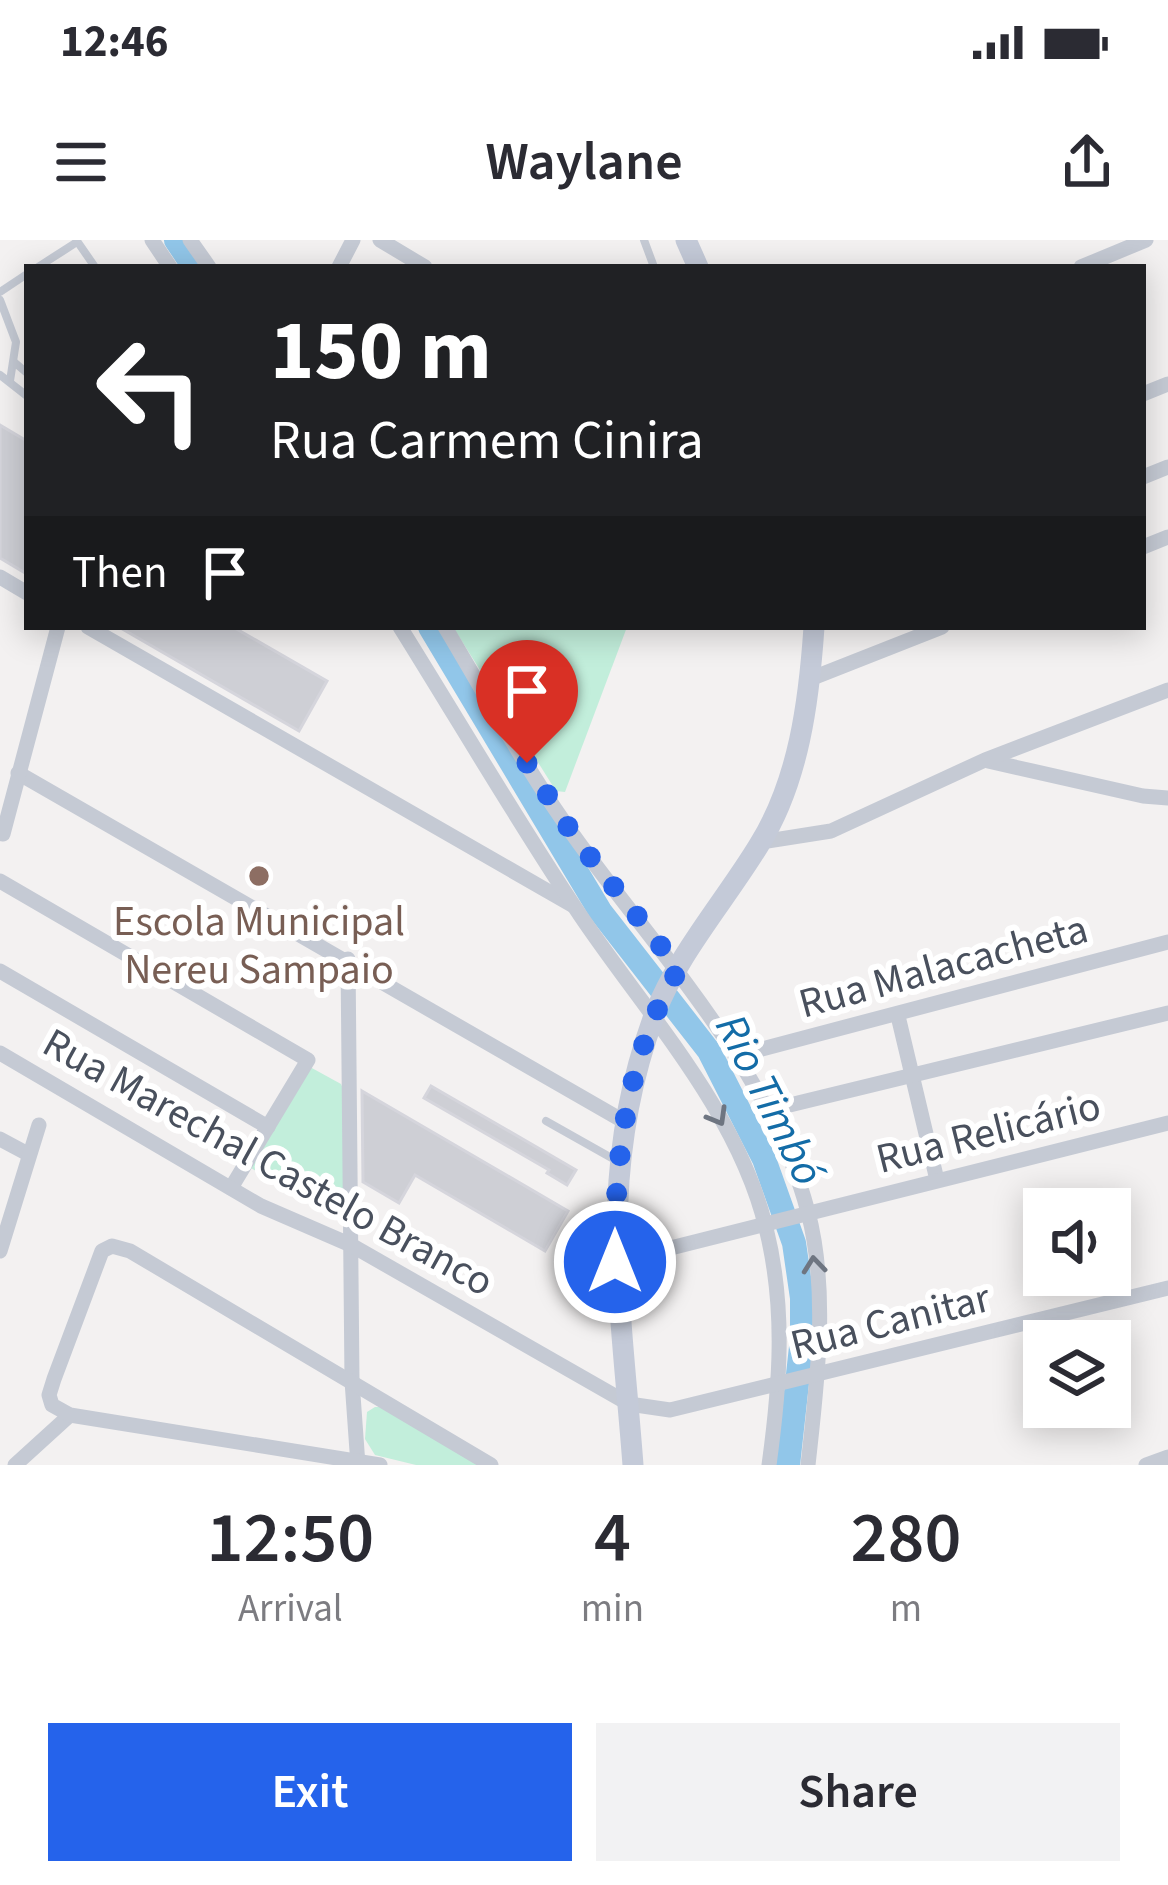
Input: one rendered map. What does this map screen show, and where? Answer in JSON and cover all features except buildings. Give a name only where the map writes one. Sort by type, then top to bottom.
[{"type":"main road","points":[[633,1465],[615,1262],[618,1162],[626,1122],[655,1015],[761,842],[796,754],[810,679],[811,630]]},
{"type":"street","points":[[380,240],[419,264]]},
{"type":"street","points":[[1089,264],[1146,240]]},
{"type":"street","points":[[2,835],[57,630]]},
{"type":"street","points":[[93,630],[574,907]]},
{"type":"street","points":[[402,630],[574,907],[655,1015],[698,1082],[770,1224],[783,1383],[769,1465]]},
{"type":"street","points":[[447,630],[576,839],[735,1056],[789,1158],[804,1215],[818,1322],[808,1465]]},
{"type":"street","points":[[810,679],[934,630]]},
{"type":"street","points":[[761,842],[831,831],[985,760],[1168,690]]},
{"type":"street","points":[[985,760],[1168,798]]},
{"type":"street","points":[[18,772],[626,1122]]},
{"type":"street","points":[[0,881],[308,1060],[231,1188]]},
{"type":"street","name":"Rua Malacacheta","points":[[735,1056],[1168,942]]},
{"type":"street","points":[[347,959],[352,1381],[358,1463]]},
{"type":"street","points":[[0,971],[268,1127]]},
{"type":"street","points":[[765,1111],[1168,1013]]},
{"type":"street","points":[[898,1016],[937,1180]]},
{"type":"street","name":"Rua Marechal Castelo Branco","points":[[0,1052],[261,1206],[351,1245],[628,1404]]},
{"type":"street","name":"Rua Relicário","points":[[615,1262],[1168,1123]]},
{"type":"street","points":[[0,1250],[3,1224],[39,1125]]},
{"type":"street","points":[[0,1139],[28,1154]]},
{"type":"street","points":[[380,1465],[70,1415],[52,1406],[49,1395],[97,1260],[112,1246],[130,1251],[491,1465]]},
{"type":"street","name":"Rua Canitar","points":[[628,1404],[670,1410],[1168,1288]]},
{"type":"street","points":[[15,1465],[70,1415]]},
{"type":"street","points":[[1146,1465],[1168,1457]]},
{"type":"lane","points":[[42,264],[76,241]]},
{"type":"lane","points":[[5,378],[14,362],[16,342],[0,296],[24,276]]},
{"type":"lane","points":[[14,362],[24,370]]},
{"type":"lane","points":[[546,1121],[618,1162]]},
{"type":"green space","points":[[455,630],[626,630],[565,792],[556,791]]},
{"type":"green space","points":[[310,1067],[341,1084],[345,1094],[343,1205],[327,1212],[251,1168]]},
{"type":"green space","points":[[375,1407],[479,1465],[416,1465],[375,1455],[365,1439],[367,1412]]},
{"type":"waterway","name":"Rio Timbó","points":[[176,240],[192,264]]},
{"type":"waterway","name":"Rio Timbó","points":[[432,630],[600,911],[709,1051],[764,1159],[794,1243],[802,1298],[788,1465]]},
{"type":"place","name":"Escola Municipal Nereu Sampaio","points":[[259,876]]},
{"type":"route","points":[[527,763],[576,839],[679,969],[652,1020],[626,1122],[618,1162],[615,1262]]}]
